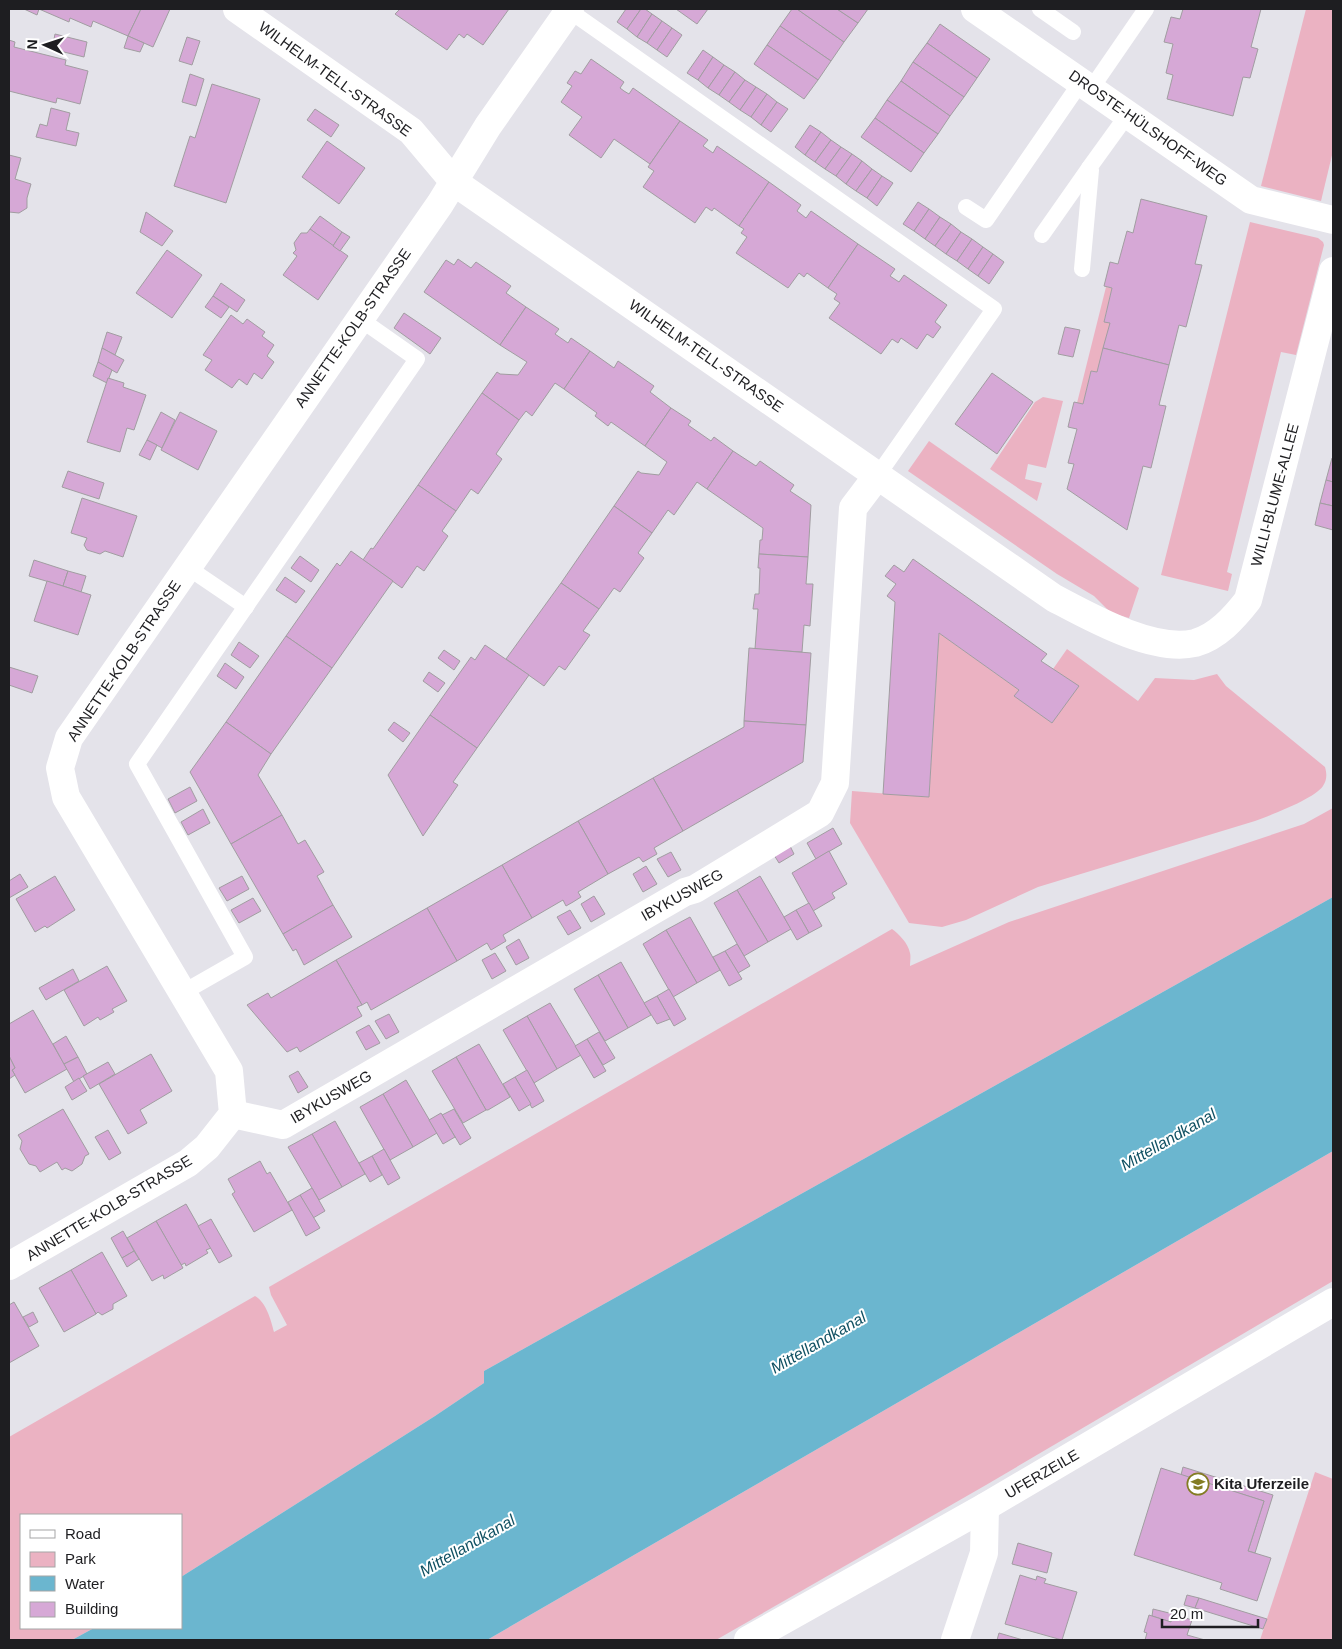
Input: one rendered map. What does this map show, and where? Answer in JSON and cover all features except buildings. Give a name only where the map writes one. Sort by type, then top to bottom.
[{"type":"street","name":"WILHELM-TELL-STRASSE","points":[[237,9],[411,131],[454,182],[878,474],[1054,598],[1108,626],[1153,641],[1179,644],[1194,643],[1205,638]]},
{"type":"street","name":"ANNETTE-KOLB-STRASSE","points":[[9,1266],[188,1163],[207,1147],[233,1114],[229,1071],[66,797],[60,768],[69,738],[454,182],[488,126],[568,9]]},
{"type":"street","name":"DROSTE-HÜLSHOFF-WEG","points":[[992,13],[1086,85],[1251,200],[1333,220]]},
{"type":"street","name":"WILLI-BLUME-ALLEE","points":[[1205,638],[1230,622],[1248,600],[1325,336],[1333,271]]},
{"type":"street","name":"IBYKUSWEG","points":[[233,1114],[283,1125],[684,892],[695,889],[820,813],[835,784],[852,508],[878,474]]},
{"type":"street","name":"UFERZEILE","points":[[748,1640],[985,1507],[1333,1302]]},
{"type":"street","points":[[955,1640],[984,1554],[985,1507]]},
{"type":"lane","points":[[568,9],[994,309],[878,474]]},
{"type":"lane","points":[[1040,9],[1073,32]]},
{"type":"lane","points":[[966,207],[986,220],[1086,85],[1146,10]]},
{"type":"lane","points":[[1042,234],[1128,114]]},
{"type":"lane","points":[[1082,269],[1091,170],[1089,168]]},
{"type":"lane","points":[[182,993],[245,957],[138,764],[417,358],[360,319]]},
{"type":"lane","points":[[188,567],[246,607]]},
{"type":"green space","points":[[1306,9],[1333,9],[1333,151],[1321,201],[1261,186]]},
{"type":"green space","points":[[1250,222],[1318,238],[1324,245],[1296,355],[1281,352],[1227,572],[1232,574],[1228,591],[1161,575]]},
{"type":"green space","points":[[1106,287],[1112,288],[1104,321],[1110,323],[1097,372],[1091,371],[1083,404],[1077,403]]},
{"type":"green space","points":[[1043,397],[1063,401],[1046,468],[1028,464],[1025,479],[1042,483],[1037,501],[990,469],[1035,402]]},
{"type":"green space","points":[[929,441],[1139,588],[1129,618],[1111,613],[1094,596],[1057,574],[908,471]]},
{"type":"green space","points":[[939,633],[1019,690],[1015,696],[1052,723],[1078,686],[1053,669],[1067,649],[1138,701],[1155,678],[1194,680],[1217,674],[1226,686],[1325,767],[1325,781],[1323,786],[1311,796],[1255,821],[1038,887],[966,920],[942,927],[909,923],[850,823],[852,791],[929,797]]},
{"type":"green space","points":[[1333,808],[1333,897],[484,1371],[484,1383],[182,1576],[182,1514],[20,1514],[20,1629],[92,1629],[72,1640],[9,1640],[9,1437],[255,1296],[265,1307],[274,1332],[287,1325],[271,1295],[269,1287],[892,929],[907,946],[910,954],[910,966],[1009,922],[1304,824]]},
{"type":"green space","points":[[1333,1151],[1333,1281],[986,1485],[716,1640],[487,1640]]},
{"type":"green space","points":[[1315,1472],[1333,1479],[1333,1640],[1260,1640]]},
{"type":"water","name":"Mittellandkanal","points":[[1333,897],[1333,1151],[487,1640],[72,1640],[92,1629],[182,1629],[182,1576],[484,1383],[484,1371]]},
{"type":"place","name":"Kita Uferzeile","points":[[1198,1484]]}]
